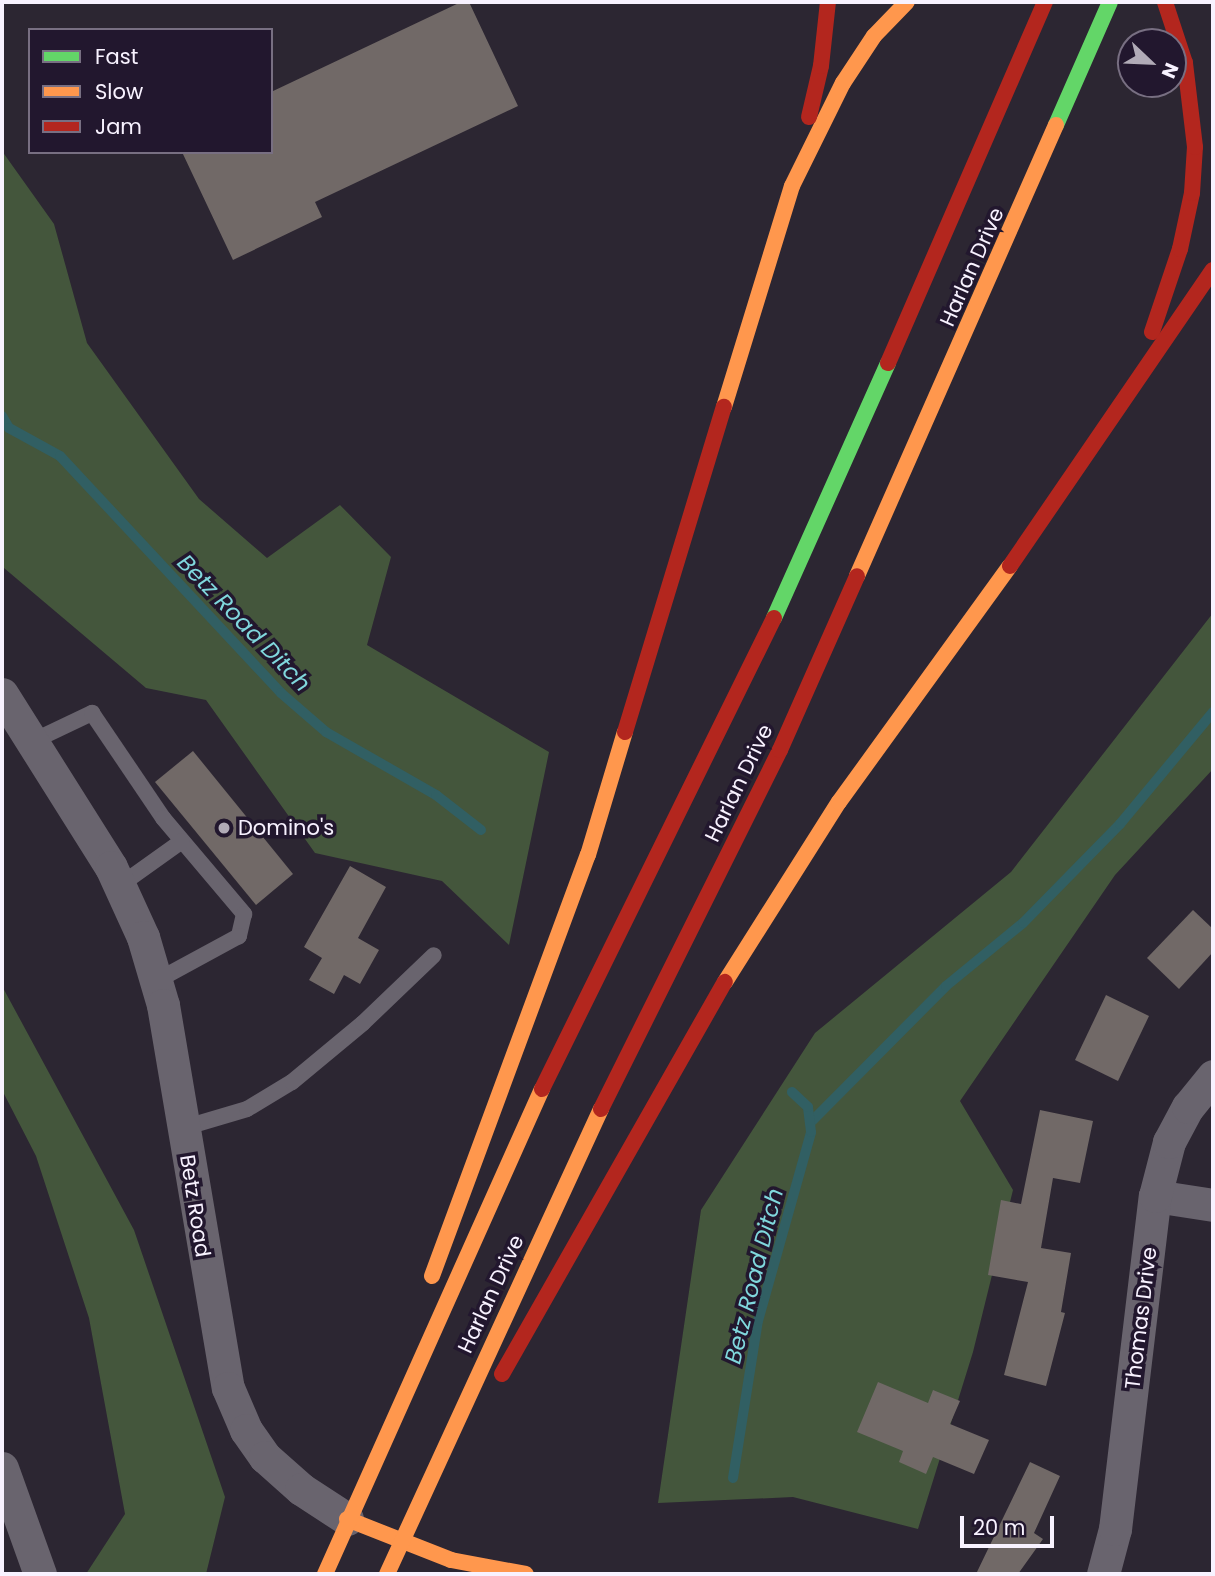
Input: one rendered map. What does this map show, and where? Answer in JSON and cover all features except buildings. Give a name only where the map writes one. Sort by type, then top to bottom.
[{"type":"main road","points":[[425,1297],[588,855],[792,186],[821,66],[828,2]]},
{"type":"main road","points":[[792,186],[843,83],[874,36],[907,2]]},
{"type":"main road","name":"Harlan Drive","points":[[325,1574],[346,1519],[560,1050],[688,800],[819,522],[1045,2]]},
{"type":"main road","name":"Harlan Drive","points":[[387,1574],[582,1147],[780,750],[1110,2]]},
{"type":"main road","points":[[1104,424],[1167,296],[1192,193],[1193,106],[1166,2]]},
{"type":"main road","points":[[401,1540],[512,1358],[734,967],[839,802],[959,639],[1104,424],[1213,270]]},
{"type":"main road","points":[[346,1519],[407,1349]]},
{"type":"main road","name":"Betz Road","points":[[346,1519],[451,1560],[526,1574]]},
{"type":"street","name":"Betz Road","points":[[2,694],[120,886],[143,937],[156,981],[228,1388],[246,1430],[265,1457],[301,1489],[346,1519]]},
{"type":"street","name":"Thomas Drive","points":[[1103,1574],[1115,1529],[1155,1196],[1169,1142],[1188,1107],[1213,1076]]},
{"type":"street","points":[[1155,1196],[1213,1205]]},
{"type":"street","points":[[2,1468],[40,1574]]},
{"type":"lane","points":[[31,742],[92,713],[182,841],[244,914],[239,936],[156,981]]},
{"type":"lane","points":[[120,886],[182,841]]},
{"type":"lane","points":[[183,1128],[247,1109],[292,1082],[363,1023],[434,955]]},
{"type":"green space","points":[[2,151],[54,224],[87,343],[199,499],[267,558],[340,505],[391,557],[367,645],[549,752],[509,945],[442,881],[315,853],[206,700],[146,688],[4,568]]},
{"type":"green space","points":[[1213,613],[1213,769],[1115,875],[960,1101],[1013,1190],[973,1352],[918,1529],[793,1497],[658,1503],[701,1210],[815,1033],[1011,872]]},
{"type":"green space","points":[[2,986],[134,1230],[225,1497],[206,1574],[86,1574],[125,1514],[89,1318],[36,1156],[2,1090]]},
{"type":"waterway","name":"Betz Road Ditch","points":[[2,416],[9,428],[60,456],[281,693],[326,732],[436,795],[481,830]]},
{"type":"waterway","points":[[812,1121],[946,986],[1023,923],[1120,824],[1213,712]]},
{"type":"waterway","name":"Betz Road Ditch","points":[[733,1478],[758,1321],[811,1132],[808,1107],[792,1092]]},
{"type":"traffic: fast","points":[[1056,125],[1110,2]]},
{"type":"traffic: fast","points":[[774,618],[888,363]]},
{"type":"traffic: slow","points":[[724,407],[792,186],[843,83],[874,36],[907,2]]},
{"type":"traffic: slow","points":[[857,576],[1056,125]]},
{"type":"traffic: slow","points":[[725,982],[839,802],[1010,566]]},
{"type":"traffic: slow","points":[[432,1276],[588,855],[625,732]]},
{"type":"traffic: slow","points":[[325,1574],[542,1089]]},
{"type":"traffic: slow","points":[[387,1574],[601,1109]]},
{"type":"traffic: slow","points":[[347,1519],[451,1560],[526,1574]]},
{"type":"traffic: jam","points":[[809,117],[821,66],[828,2]]},
{"type":"traffic: jam","points":[[888,363],[1045,2]]},
{"type":"traffic: jam","points":[[1152,332],[1180,249],[1192,193],[1195,147],[1185,63],[1165,2]]},
{"type":"traffic: jam","points":[[1010,566],[1213,270]]},
{"type":"traffic: jam","points":[[625,732],[724,407]]},
{"type":"traffic: jam","points":[[601,1109],[780,750],[857,576]]},
{"type":"traffic: jam","points":[[542,1089],[774,618]]},
{"type":"traffic: jam","points":[[502,1374],[725,982]]},
{"type":"place","name":"Domino's","points":[[224,828]]}]
